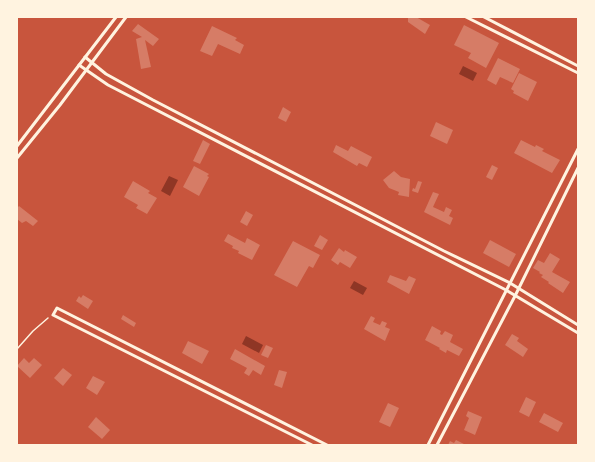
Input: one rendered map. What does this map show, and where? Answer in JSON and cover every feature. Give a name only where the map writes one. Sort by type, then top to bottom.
[{"type":"street","points":[[17,146],[116,17]]},
{"type":"street","points":[[17,158],[126,17]]},
{"type":"street","points":[[466,17],[578,73]]},
{"type":"street","points":[[484,17],[578,66]]},
{"type":"street","points":[[85,56],[106,74],[153,100],[444,251],[510,283],[578,325]]},
{"type":"street","points":[[79,65],[108,86],[506,290],[578,333]]},
{"type":"street","points":[[428,445],[578,149]]},
{"type":"street","points":[[437,445],[515,296],[578,168]]},
{"type":"street","points":[[312,445],[53,315],[57,308],[328,445]]},
{"type":"path","points":[[17,349],[33,331],[53,315]]},
{"type":"shaded area","points":[[463,66],[477,73],[473,81],[459,74]]},
{"type":"shaded area","points":[[169,176],[178,180],[170,196],[161,191]]},
{"type":"shaded area","points":[[354,281],[367,288],[363,295],[350,288]]},
{"type":"shaded area","points":[[246,336],[263,345],[259,353],[242,344]]},
{"type":"building","points":[[408,17],[416,17],[430,25],[425,34],[408,22]]},
{"type":"building","points":[[138,24],[159,39],[153,46],[145,40],[151,67],[141,69],[136,39],[142,37],[132,31]]},
{"type":"building","points":[[464,25],[499,43],[486,68],[468,58],[471,53],[454,45]]},
{"type":"building","points":[[212,26],[237,38],[235,40],[244,45],[240,54],[218,44],[212,56],[200,51]]},
{"type":"building","points":[[498,58],[520,69],[513,83],[500,77],[496,85],[487,80]]},
{"type":"building","points":[[519,73],[537,82],[528,101],[513,93],[514,91],[511,89]]},
{"type":"building","points":[[283,107],[291,112],[286,122],[278,118]]},
{"type":"building","points":[[436,122],[453,130],[447,144],[430,136]]},
{"type":"building","points":[[203,140],[210,144],[200,164],[193,161]]},
{"type":"building","points":[[521,140],[535,147],[536,145],[544,149],[542,151],[560,160],[552,173],[514,153]]},
{"type":"building","points":[[336,145],[348,151],[351,146],[372,157],[367,167],[359,163],[357,166],[333,152]]},
{"type":"building","points":[[492,165],[498,168],[492,180],[486,177]]},
{"type":"building","points":[[194,166],[209,174],[207,176],[209,177],[199,196],[183,187]]},
{"type":"building","points":[[394,171],[401,177],[410,179],[409,197],[398,195],[399,192],[389,188],[383,180]]},
{"type":"building","points":[[133,181],[150,191],[148,193],[157,198],[147,214],[136,208],[138,205],[124,197]]},
{"type":"building","points":[[418,181],[422,182],[418,193],[412,191],[413,188],[415,189]]},
{"type":"building","points":[[433,192],[439,194],[433,207],[444,212],[446,207],[452,210],[449,216],[453,218],[450,225],[424,212]]},
{"type":"building","points":[[19,206],[38,221],[33,226],[26,221],[22,223],[17,219],[17,208]]},
{"type":"building","points":[[246,211],[253,215],[247,226],[240,222]]},
{"type":"building","points":[[228,234],[245,243],[247,238],[260,245],[252,260],[238,253],[239,251],[232,248],[233,246],[224,241]]},
{"type":"building","points":[[320,235],[328,240],[322,250],[314,246]]},
{"type":"building","points":[[490,240],[516,254],[509,267],[483,253]]},
{"type":"building","points":[[293,241],[320,255],[313,268],[309,266],[297,287],[274,275]]},
{"type":"building","points":[[339,248],[344,252],[345,250],[357,257],[350,268],[340,262],[338,265],[331,260]]},
{"type":"building","points":[[550,253],[560,259],[552,272],[570,282],[563,293],[548,283],[549,282],[541,277],[543,275],[539,273],[540,272],[533,268],[538,260],[544,263]]},
{"type":"building","points":[[390,275],[406,281],[409,276],[416,279],[409,294],[387,282]]},
{"type":"building","points":[[83,295],[93,301],[88,309],[76,301],[79,296],[81,298]]},
{"type":"building","points":[[123,315],[136,323],[134,327],[121,319]]},
{"type":"building","points":[[371,316],[375,318],[373,322],[380,325],[382,321],[387,323],[385,327],[390,329],[385,341],[364,329]]},
{"type":"building","points":[[432,326],[441,331],[440,334],[442,335],[445,331],[453,335],[450,342],[463,349],[459,356],[447,350],[446,353],[425,340]]},
{"type":"building","points":[[512,334],[519,338],[517,341],[528,349],[523,357],[505,345]]},
{"type":"building","points":[[188,341],[209,351],[202,364],[182,353]]},
{"type":"building","points":[[266,345],[273,348],[268,358],[261,355]]},
{"type":"building","points":[[235,349],[265,366],[261,375],[253,370],[249,376],[244,373],[247,368],[230,359]]},
{"type":"building","points":[[24,358],[29,363],[34,358],[42,365],[30,378],[17,366]]},
{"type":"building","points":[[63,368],[72,375],[63,386],[54,378]]},
{"type":"building","points":[[279,370],[287,372],[282,388],[274,385]]},
{"type":"building","points":[[93,376],[105,382],[97,395],[86,388]]},
{"type":"building","points":[[526,397],[536,402],[529,417],[519,412]]},
{"type":"building","points":[[388,403],[399,408],[390,427],[379,422]]},
{"type":"building","points":[[468,411],[482,417],[475,435],[464,430],[469,418],[466,416]]},
{"type":"building","points":[[544,413],[563,423],[558,432],[539,422]]},
{"type":"building","points":[[96,417],[110,430],[102,439],[88,427]]},
{"type":"building","points":[[456,440],[466,445],[448,445],[450,441],[454,443]]}]
